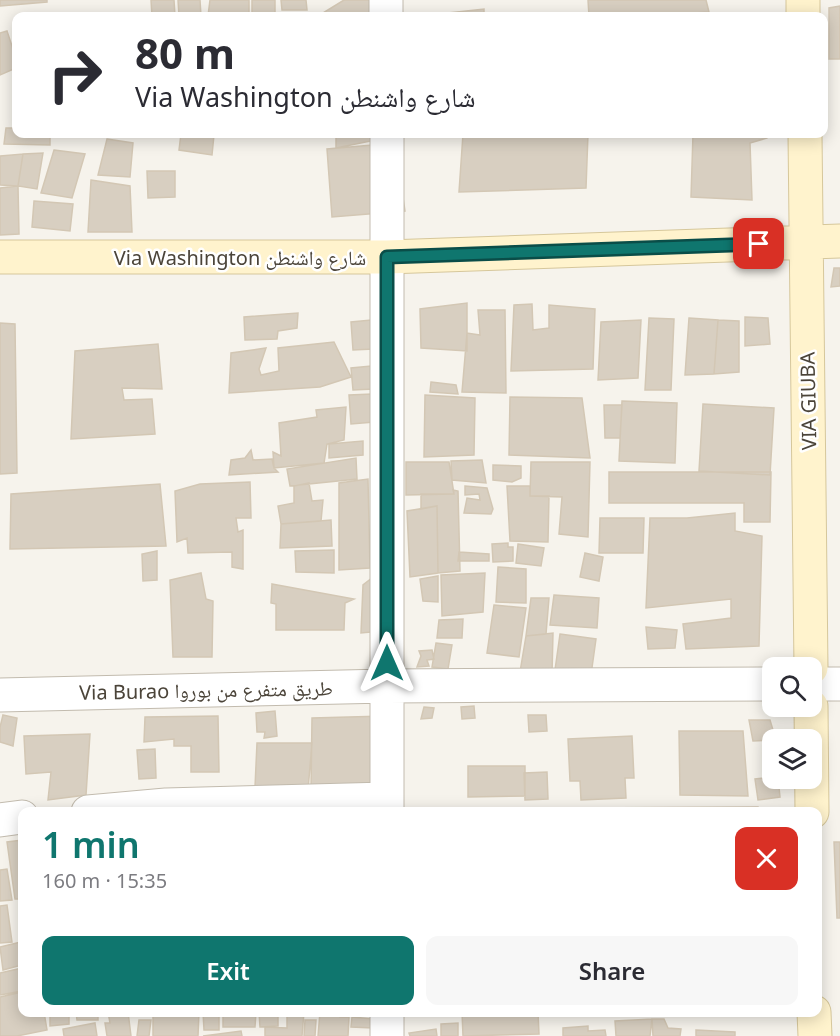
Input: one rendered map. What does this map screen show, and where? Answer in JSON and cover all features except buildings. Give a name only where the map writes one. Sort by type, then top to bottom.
[{"type":"street","points":[[144,807],[166,805],[387,805],[387,138]]},
{"type":"street","name":"VIA GIUBA","points":[[805,138],[811,657]]},
{"type":"street","name":"Via Washington شارع واشنطن","points":[[0,257],[387,257],[840,241]]},
{"type":"street","name":"Via Burao طريق متفرع من بوروا","points":[[0,695],[387,686],[762,684]]},
{"type":"street","points":[[822,684],[840,684]]},
{"type":"street","points":[[811,717],[812,807]]},
{"type":"street","points":[[0,820],[18,818]]},
{"type":"street","points":[[387,1017],[387,1036]]},
{"type":"street","points":[[814,1017],[815,1036]]},
{"type":"route","points":[[387,663],[387,257],[759,244]]}]
